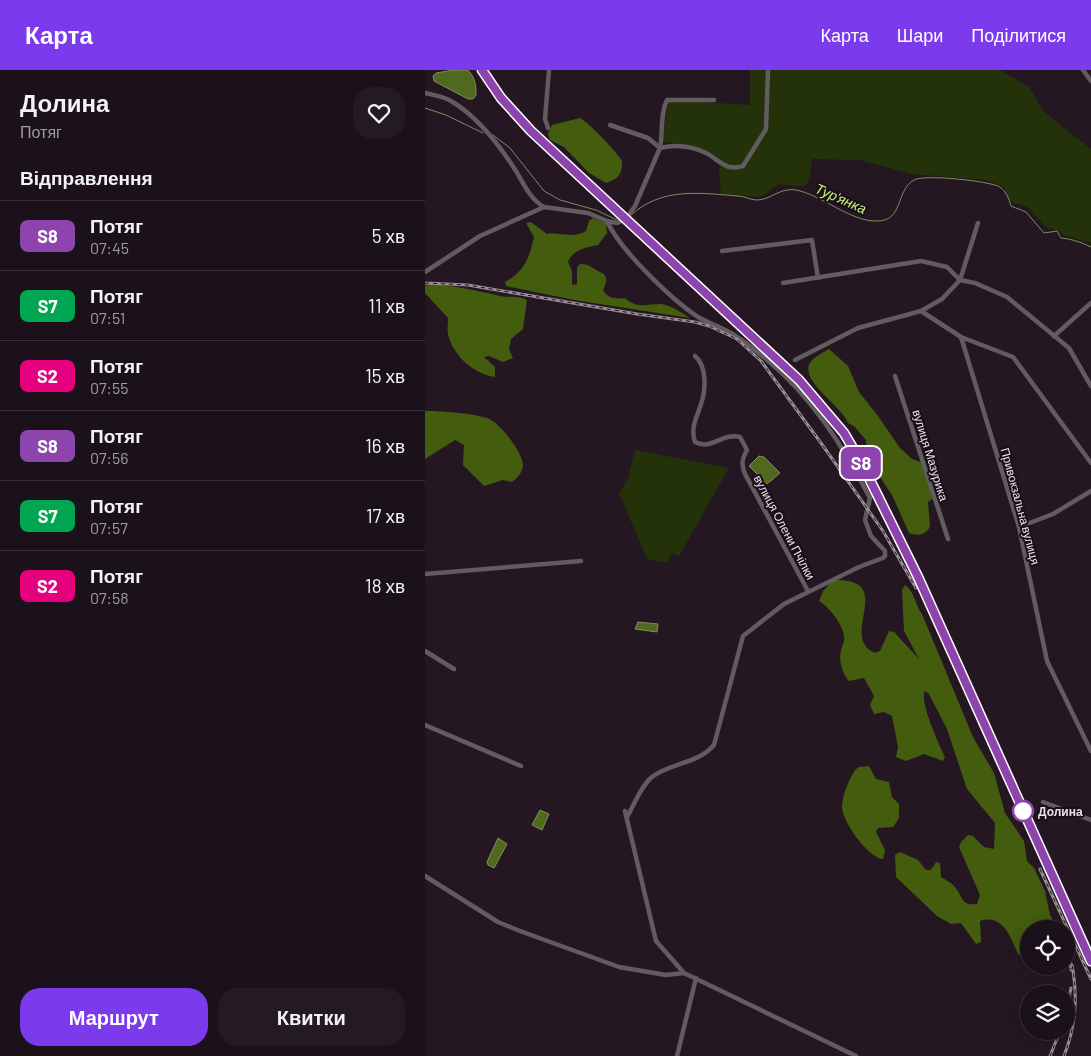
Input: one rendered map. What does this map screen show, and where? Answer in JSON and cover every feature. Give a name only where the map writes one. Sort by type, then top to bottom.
[{"type":"street","points":[[548,128],[545,119],[549,70]]},
{"type":"street","points":[[610,125],[648,138],[660,148],[678,145],[710,156],[721,165],[743,166],[766,129],[768,70]]},
{"type":"street","points":[[1083,70],[1091,81]]},
{"type":"street","points":[[425,93],[449,100],[466,112],[485,130],[515,169],[527,192],[544,207]]},
{"type":"street","points":[[425,272],[480,236],[544,207],[588,213],[617,223],[626,218],[635,206],[660,148],[663,111],[667,100],[714,100]]},
{"type":"street","points":[[607,220],[614,235],[624,247],[688,310],[745,342],[806,397],[823,419],[864,486],[870,498],[865,520],[867,527],[885,551],[885,556],[784,604],[743,636],[714,745],[687,763],[654,776],[648,781],[627,817]]},
{"type":"street","points":[[795,360],[858,328],[921,311],[942,299],[960,280],[978,224]]},
{"type":"street","points":[[722,251],[812,240],[818,278]]},
{"type":"street","points":[[783,283],[921,261],[947,267],[960,280],[975,283],[1007,297],[1069,348],[1091,386]]},
{"type":"street","points":[[1054,336],[1091,303]]},
{"type":"street","points":[[921,311],[961,337],[1013,357],[1091,463]]},
{"type":"street","name":"Привокзальна вулиця","points":[[961,337],[1019,526],[1047,661],[1091,751]]},
{"type":"street","name":"вулиця Олени Пчілки","points":[[695,356],[702,362],[704,368],[701,404],[696,414],[694,427],[695,442],[701,446],[709,445],[733,435],[740,437],[747,450],[743,457],[742,466],[745,474],[808,591]]},
{"type":"street","name":"вулиця Мазурика","points":[[895,376],[948,539]]},
{"type":"street","points":[[1019,526],[1053,514],[1091,491]]},
{"type":"street","points":[[425,574],[581,562]]},
{"type":"street","points":[[425,651],[455,668]]},
{"type":"street","points":[[425,725],[521,766]]},
{"type":"street","points":[[1043,802],[1091,820]]},
{"type":"street","points":[[625,811],[655,941],[684,973],[856,1056]]},
{"type":"street","points":[[425,876],[498,922],[520,931],[619,967],[666,975],[684,973]]},
{"type":"street","points":[[677,1056],[696,978]]},
{"type":"shaded area","points":[[468,70],[472,76],[475,81],[476,91],[473,99],[468,99],[434,81],[433,76],[436,73]]},
{"type":"shaded area","points":[[750,70],[1000,70],[1029,87],[1044,112],[1091,149],[1091,243],[1063,235],[1059,231],[1045,227],[1028,207],[1011,202],[1003,186],[986,180],[912,174],[859,160],[812,159],[810,177],[806,185],[779,184],[760,197],[721,194],[719,169],[721,167],[715,160],[694,148],[662,142],[669,100],[750,105]]},
{"type":"shaded area","points":[[580,118],[603,138],[622,161],[620,173],[614,180],[606,183],[589,173],[564,147],[550,140],[548,134],[552,125]]},
{"type":"shaded area","points":[[593,218],[606,223],[607,233],[598,245],[580,250],[570,258],[568,262],[572,271],[572,285],[577,284],[577,268],[580,264],[590,266],[605,276],[606,283],[603,290],[610,297],[625,298],[638,305],[665,305],[690,318],[574,300],[506,286],[505,282],[522,268],[530,251],[534,237],[526,223],[531,222],[547,234],[576,235],[586,231],[589,221]]},
{"type":"shaded area","points":[[429,284],[457,287],[527,300],[523,329],[511,339],[509,349],[513,358],[503,362],[489,356],[484,357],[495,367],[495,377],[472,368],[454,350],[448,334],[448,318],[425,293],[425,286]]},
{"type":"shaded area","points":[[829,349],[848,366],[859,392],[900,448],[912,459],[923,463],[934,498],[928,502],[930,526],[926,532],[917,535],[909,533],[892,495],[868,459],[866,440],[854,426],[848,423],[811,378],[808,370],[811,361]]},
{"type":"shaded area","points":[[425,411],[464,414],[492,420],[504,431],[515,446],[522,461],[521,473],[512,482],[503,480],[484,486],[463,465],[464,445],[455,440],[425,459]]},
{"type":"shaded area","points":[[635,450],[729,468],[679,556],[672,553],[667,563],[647,559],[619,493],[628,479]]},
{"type":"shaded area","points":[[759,456],[764,457],[780,473],[767,484],[749,466]]},
{"type":"shaded area","points":[[833,580],[852,582],[862,588],[865,598],[865,610],[862,622],[862,635],[865,645],[875,653],[880,651],[889,631],[894,632],[919,659],[904,631],[902,590],[905,585],[913,595],[973,737],[994,773],[1005,813],[1024,841],[1027,861],[1034,868],[1045,891],[1050,915],[1053,920],[1020,920],[1020,955],[1009,934],[1000,924],[988,919],[980,921],[981,942],[976,944],[961,923],[951,924],[937,916],[896,877],[895,855],[900,852],[918,860],[926,870],[931,870],[936,862],[940,863],[941,877],[953,885],[965,902],[977,904],[980,895],[959,847],[968,835],[973,836],[984,847],[994,849],[995,823],[967,789],[947,729],[929,694],[925,691],[927,713],[945,757],[943,761],[924,754],[906,761],[896,757],[898,747],[892,716],[884,712],[874,714],[870,705],[874,696],[864,678],[849,681],[843,671],[840,659],[844,640],[843,631],[827,607],[819,601],[823,591]]},
{"type":"shaded area","points":[[638,622],[658,624],[657,632],[635,629]]},
{"type":"shaded area","points":[[869,766],[876,779],[889,782],[892,797],[899,804],[899,818],[893,827],[878,828],[876,832],[885,850],[883,859],[877,857],[863,846],[846,821],[842,807],[846,788],[855,770],[859,767]]},
{"type":"shaded area","points":[[540,810],[549,814],[542,830],[532,825]]},
{"type":"shaded area","points":[[498,838],[507,844],[494,868],[488,865],[487,862]]},
{"type":"waterway","name":"Тур'янка","points":[[425,108],[446,115],[483,133]]},
{"type":"waterway","name":"Тур'янка","points":[[493,135],[510,148],[544,191],[560,200],[596,210],[617,220]]},
{"type":"waterway","name":"Тур'янка","points":[[631,215],[655,200],[681,194],[740,196],[757,200],[785,190],[796,190],[816,197],[857,217],[867,220],[886,220],[896,211],[904,191],[914,180],[920,178],[943,178],[1000,187],[1006,193],[1011,206],[1026,212],[1044,233],[1057,231],[1061,238],[1091,247]]},
{"type":"railway","points":[[482,70],[500,98],[531,131],[799,379],[844,433],[918,577],[1091,961]]},
{"type":"railway","points":[[425,283],[468,285],[695,322],[709,326],[737,339],[761,361],[821,443],[883,531],[916,588]]},
{"type":"railway","points":[[1040,869],[1091,979]]},
{"type":"railway","points":[[1064,1056],[1075,1011],[1073,975]]},
{"type":"railway","points":[[1050,1056],[1056,1040]]},
{"type":"train","name":"S8","points":[[482,70],[501,98],[531,131],[799,380],[818,399],[844,433],[861,462],[887,518],[918,577],[1091,961]]},
{"type":"place","name":"Долина","points":[[1023,811]]}]
